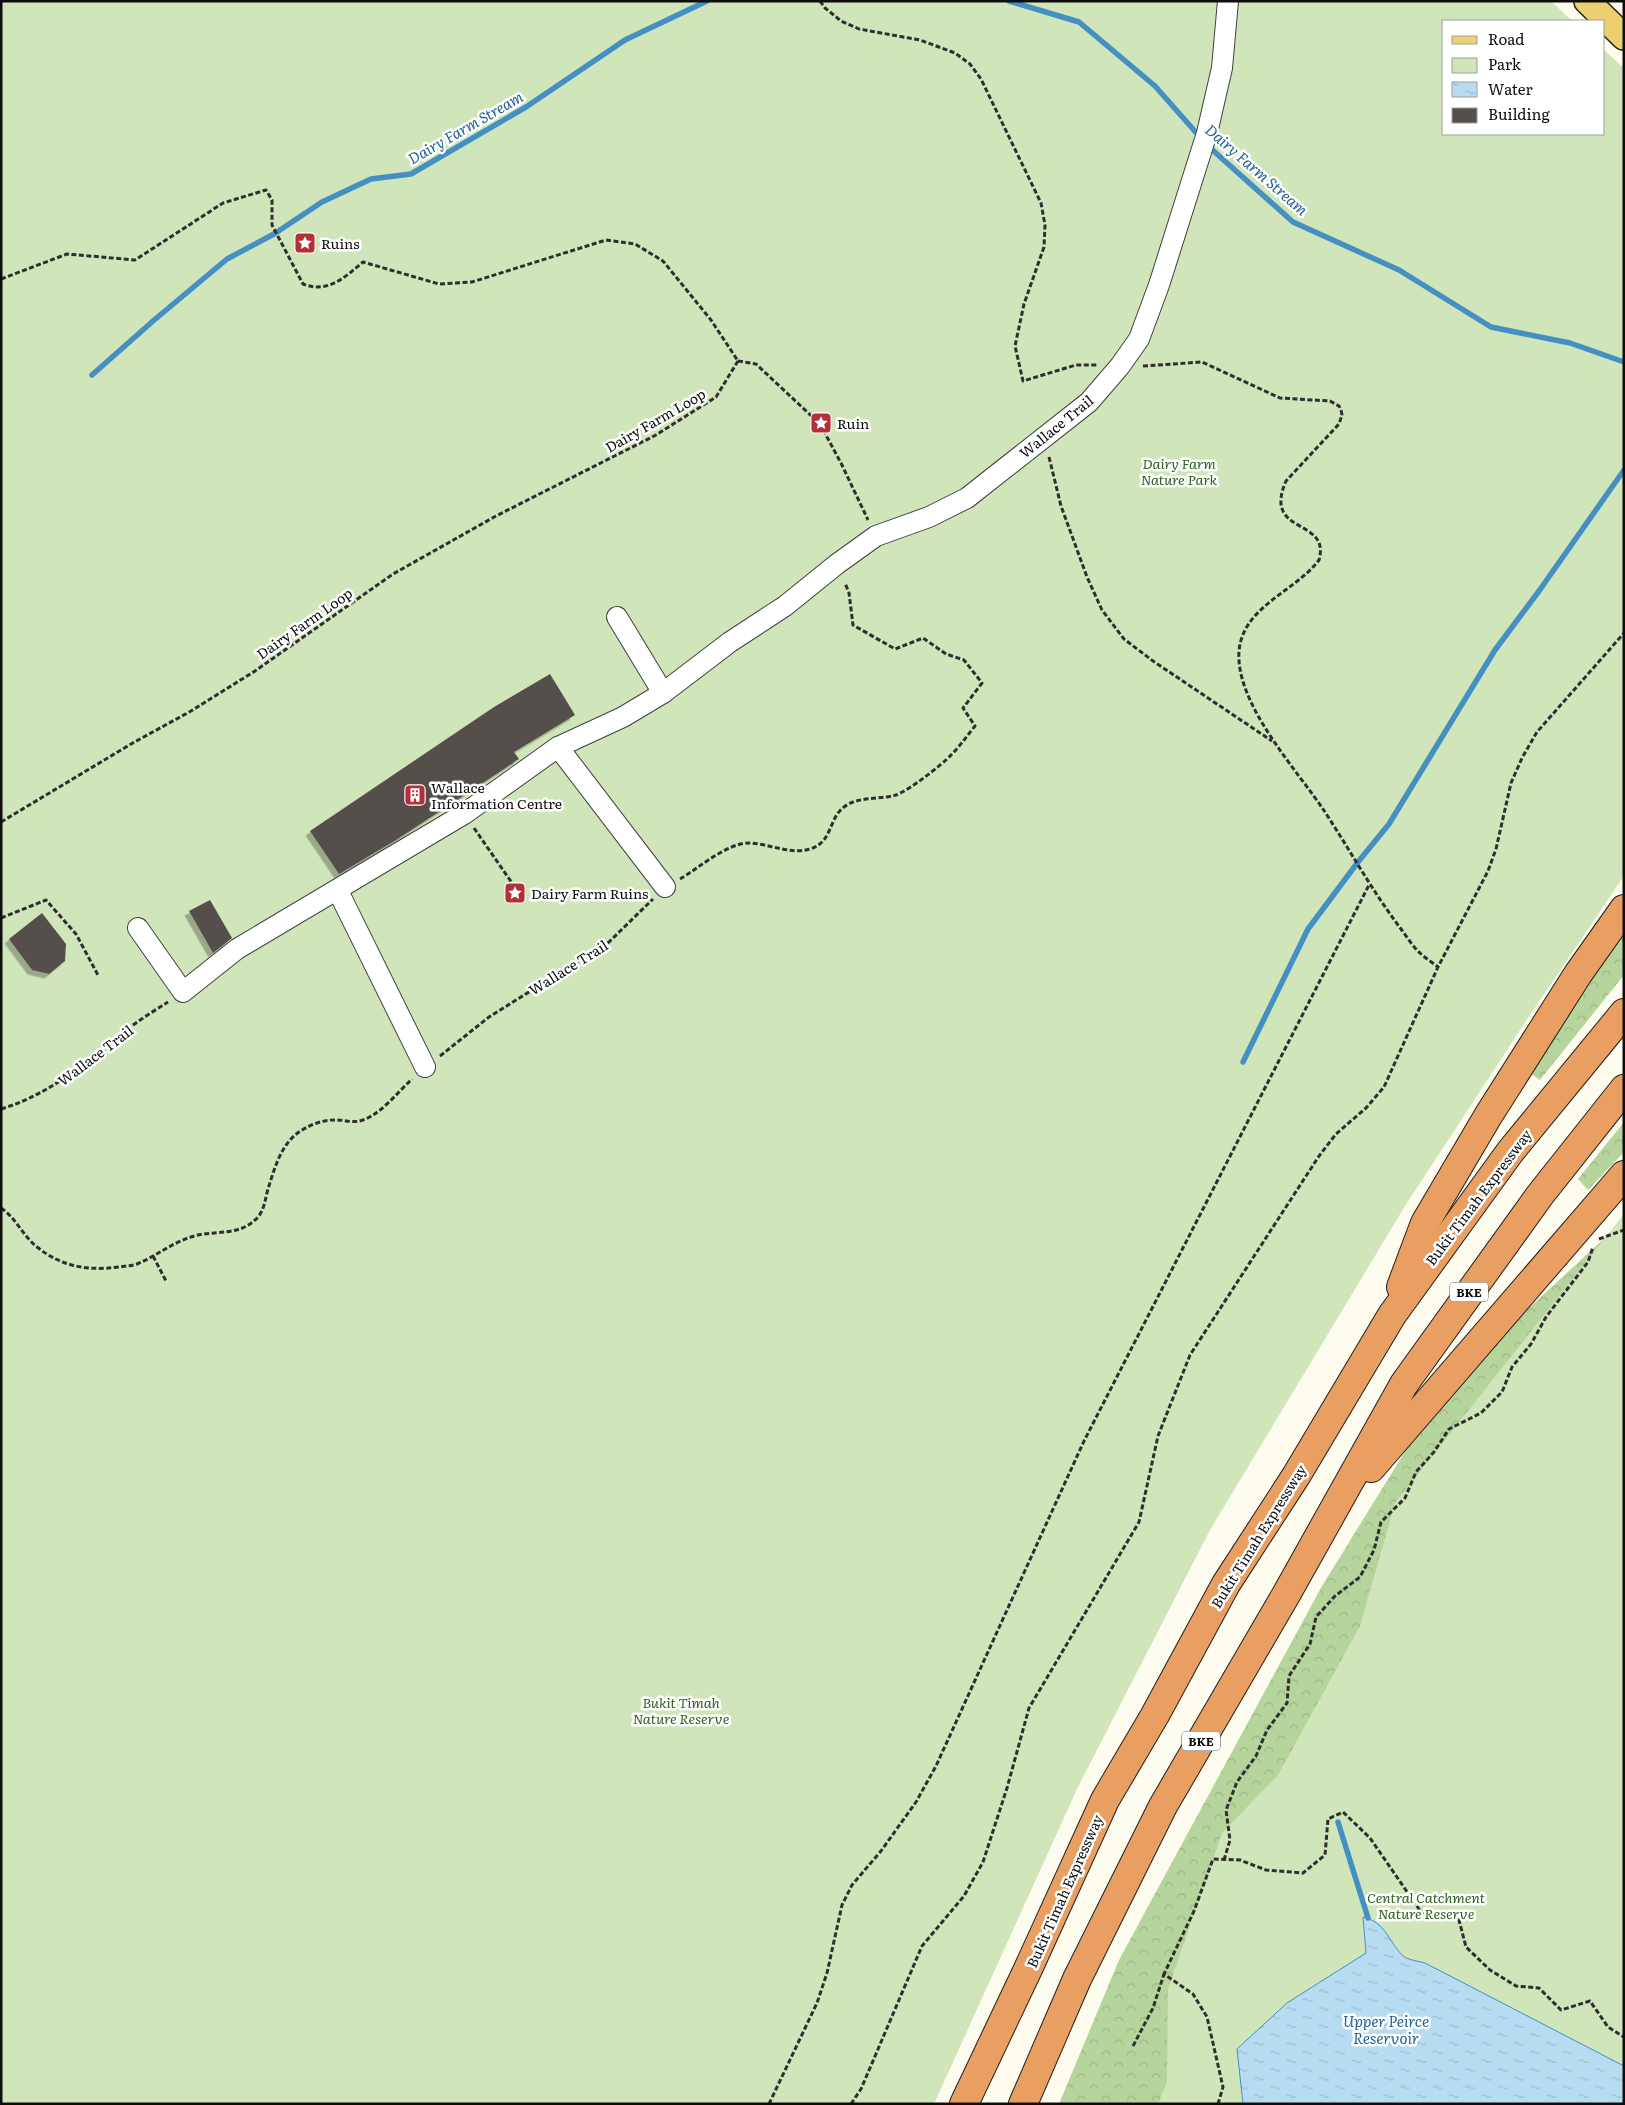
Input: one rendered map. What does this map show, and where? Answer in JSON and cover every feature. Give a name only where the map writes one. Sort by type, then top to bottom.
[{"type":"highway","points":[[1392,1315],[1425,1223],[1488,1116],[1546,1024],[1578,974],[1624,909]]},
{"type":"highway","name":"Bukit Timah Expressway","points":[[964,2104],[1105,1800],[1155,1715],[1226,1584],[1296,1476],[1392,1315],[1510,1152],[1624,1013]]},
{"type":"highway","name":"BKE","points":[[1023,2104],[1077,1979],[1163,1806],[1335,1509],[1404,1384],[1540,1195],[1624,1089]]},
{"type":"highway","points":[[1335,1509],[1624,1175]]},
{"type":"main road","points":[[1587,1],[1624,37]]},
{"type":"lane","name":"Wallace Trail","points":[[183,992],[237,949],[338,891],[464,814],[558,747],[623,717],[663,693],[730,642],[785,606],[837,564],[876,536],[929,518],[967,498],[1089,402],[1140,339],[1159,285],[1205,141],[1222,68],[1228,1]]},
{"type":"lane","points":[[617,617],[663,693]]},
{"type":"lane","points":[[558,747],[665,887]]},
{"type":"lane","points":[[338,891],[425,1068]]},
{"type":"lane","points":[[138,928],[183,992]]},
{"type":"path","points":[[820,1],[825,8],[841,21],[859,29],[920,40],[955,53],[970,64],[981,79],[1041,204],[1045,225],[1044,247],[1024,304],[1015,346],[1023,380],[1076,364],[1120,366],[1202,362],[1280,398],[1330,401],[1339,406],[1342,420],[1286,481],[1282,491],[1283,511],[1288,520],[1312,532],[1317,538],[1321,553],[1319,560],[1283,594],[1262,607],[1247,627],[1239,651],[1242,673],[1248,694],[1273,741],[1324,811],[1369,885],[1420,953],[1438,967]]},
{"type":"path","points":[[1,279],[67,254],[134,260],[222,203],[266,190],[272,200],[272,225],[303,284],[312,288],[331,286],[339,282],[363,262],[438,284],[472,282],[606,240],[635,244],[663,261],[711,320],[738,361],[756,364],[820,424],[876,536]]},
{"type":"path","name":"Dairy Farm Loop","points":[[1,822],[255,671],[393,574],[496,516],[656,435],[716,397],[738,361]]},
{"type":"path","points":[[1043,439],[1056,478],[1062,506],[1102,610],[1124,639],[1153,661],[1273,741]]},
{"type":"path","name":"Wallace Trail","points":[[1,1208],[36,1246],[56,1260],[79,1268],[104,1269],[135,1265],[180,1240],[200,1234],[234,1232],[247,1226],[258,1216],[265,1204],[267,1190],[281,1152],[294,1136],[312,1124],[333,1120],[347,1122],[362,1120],[375,1114],[425,1068],[488,1016],[609,942],[665,887],[734,846],[749,843],[799,851],[811,849],[822,843],[829,833],[837,814],[844,807],[852,802],[898,794],[951,756],[975,726],[963,708],[982,682],[964,660],[946,654],[923,638],[895,649],[853,625],[849,593],[837,564]]},
{"type":"path","points":[[851,2104],[861,2089],[922,1946],[964,1896],[984,1862],[1007,1788],[1028,1708],[1139,1522],[1158,1436],[1190,1355],[1319,1156],[1336,1134],[1366,1108],[1384,1088],[1438,967],[1488,871],[1496,849],[1510,783],[1522,758],[1538,732],[1624,633]]},
{"type":"path","points":[[464,814],[512,883]]},
{"type":"path","points":[[769,2104],[817,2004],[827,1973],[842,1905],[852,1885],[881,1851],[916,1802],[936,1766],[1084,1441],[1369,885]]},
{"type":"path","points":[[1,918],[46,900],[76,934],[98,977]]},
{"type":"path","name":"Wallace Trail","points":[[1,1109],[45,1091],[65,1078],[134,1024],[183,992]]},
{"type":"path","points":[[1224,1860],[1230,1840],[1226,1810],[1237,1782],[1256,1756],[1266,1730],[1287,1703],[1289,1676],[1310,1644],[1316,1618],[1335,1596],[1360,1577],[1374,1550],[1381,1522],[1405,1498],[1416,1472],[1434,1452],[1449,1429],[1481,1413],[1502,1392],[1512,1367],[1532,1344],[1546,1317],[1588,1262],[1595,1240],[1624,1230]]},
{"type":"path","points":[[153,1256],[166,1281]]},
{"type":"path","points":[[1133,2046],[1153,2008],[1164,1974],[1194,1910],[1213,1859],[1240,1860],[1266,1870],[1303,1873],[1325,1855],[1328,1819],[1343,1812],[1370,1838],[1421,1912],[1459,1920],[1466,1947],[1490,1970],[1516,1986],[1539,1988],[1561,2010],[1590,2001],[1608,2027],[1624,2038]]},
{"type":"path","points":[[1164,1974],[1193,1994],[1208,2017],[1223,2087],[1218,2104]]},
{"type":"green space","points":[[1,1],[1551,1],[1571,20],[1442,20],[1442,135],[1605,135],[1605,51],[1624,68],[1624,876],[1405,1206],[1210,1530],[1078,1787],[934,2104],[1,2104]]},
{"type":"green space","points":[[1624,932],[1624,975],[1540,1080],[1530,1073]]},
{"type":"green space","points":[[1624,1122],[1624,1152],[1588,1190],[1578,1179]]},
{"type":"green space","name":"Central Catchment Nature Reserve","points":[[1624,1214],[1624,2104],[1158,2104],[1167,2082],[1168,1989],[1222,1833],[1278,1775],[1360,1626],[1395,1503]]},
{"type":"green space","points":[[1624,1220],[1243,2104],[1059,2104],[1119,1960],[1322,1586],[1414,1437],[1475,1358]]},
{"type":"water","name":"Upper Peirce Reservoir","points":[[1363,1917],[1370,1919],[1381,1927],[1404,1957],[1425,1963],[1624,2066],[1624,2104],[1243,2104],[1237,2049],[1287,2003],[1366,1953]]},
{"type":"building","name":"Wallace Information Centre","points":[[550,674],[575,715],[514,752],[519,759],[396,840],[339,874],[310,831],[494,707]]},
{"type":"building","points":[[210,900],[232,938],[213,953],[189,911]]},
{"type":"building","points":[[42,913],[66,944],[65,961],[49,974],[32,970],[9,939]]},
{"type":"waterway","name":"Dairy Farm Stream","points":[[92,375],[227,259],[274,234],[322,202],[371,179],[411,174],[526,107],[625,40],[707,1]]},
{"type":"waterway","name":"Dairy Farm Stream","points":[[1009,1],[1079,22],[1155,86],[1200,137]]},
{"type":"waterway","name":"Dairy Farm Stream","points":[[1208,146],[1293,222],[1399,270],[1491,327],[1570,343],[1624,362]]},
{"type":"waterway","points":[[1243,1062],[1308,929],[1389,824],[1495,650],[1624,470]]},
{"type":"waterway","points":[[1338,1822],[1368,1918]]},
{"type":"place","name":"Ruins","points":[[305,243]]},
{"type":"place","name":"Ruin","points":[[821,423]]},
{"type":"place","name":"Wallace Information Centre","points":[[415,795]]},
{"type":"place","name":"Dairy Farm Ruins","points":[[515,893]]},
{"type":"park label","name":"Dairy Farm Nature Park","points":[[1179,472]]},
{"type":"park label","name":"Bukit Timah Nature Reserve","points":[[681,1710]]}]
